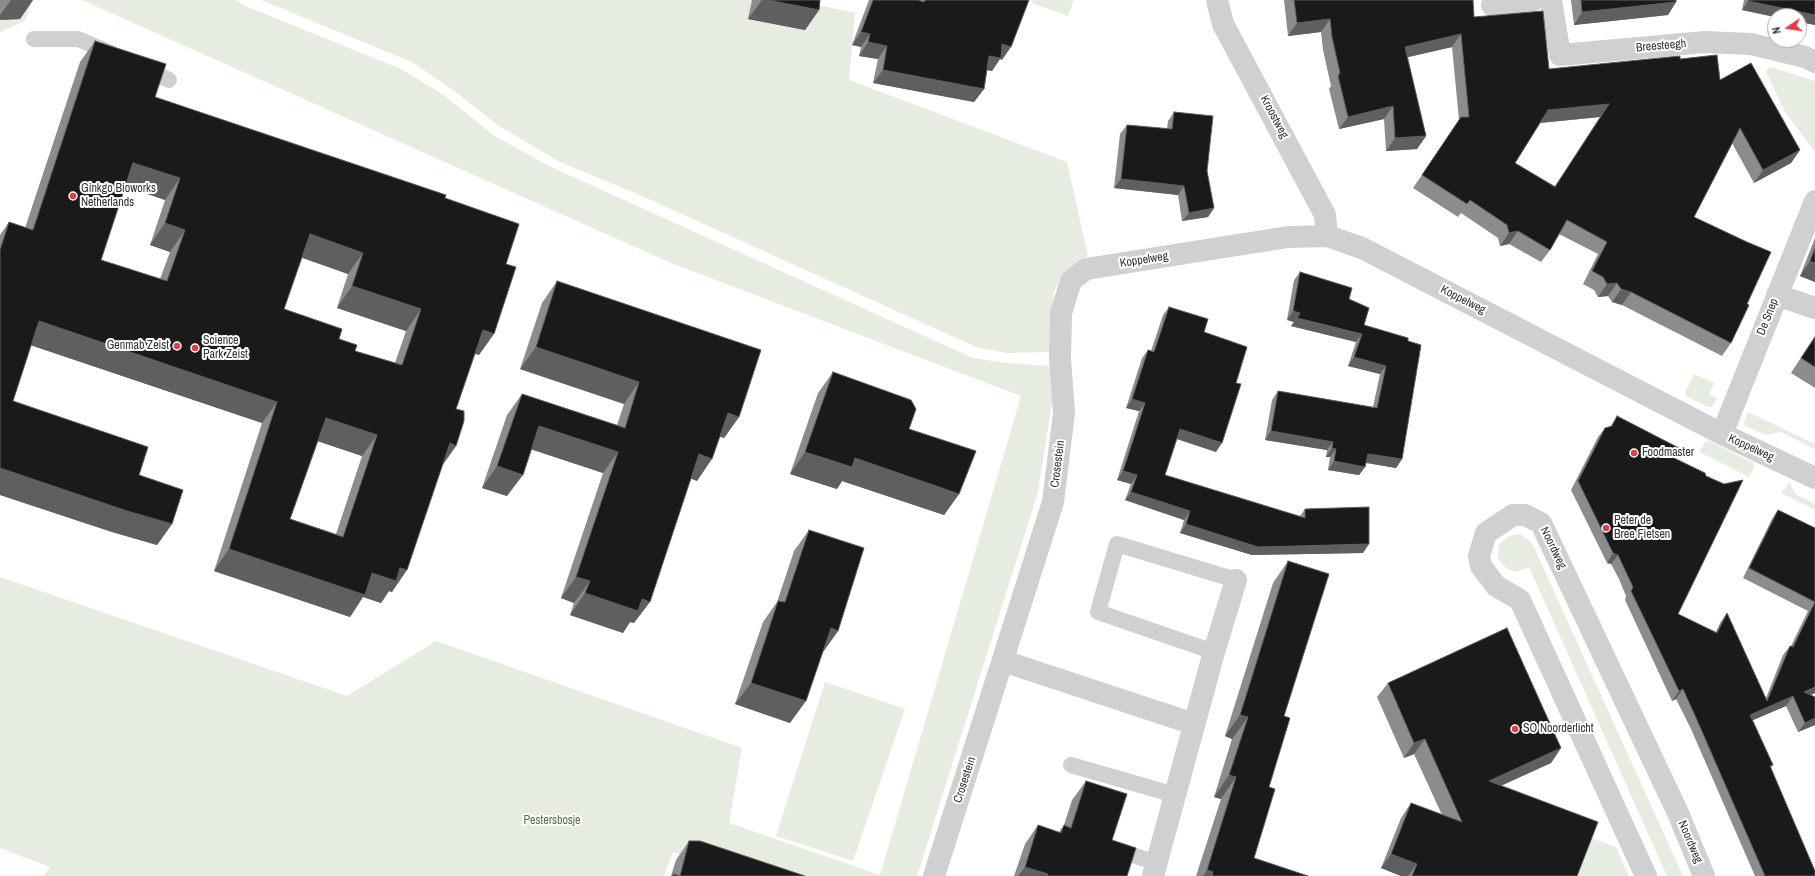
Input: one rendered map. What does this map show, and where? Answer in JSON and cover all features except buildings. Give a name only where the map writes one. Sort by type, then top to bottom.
[{"type":"street","name":"Kroostweg","points":[[1217,0],[1223,24],[1325,215],[1327,236]]},
{"type":"street","points":[[1492,5],[1534,0]]},
{"type":"street","name":"Breesteegh","points":[[1551,0],[1560,55],[1705,42],[1752,44],[1805,57],[1815,62]]},
{"type":"street","name":"De Snep","points":[[1722,434],[1815,201]]},
{"type":"street","name":"Koppelweg","points":[[1086,269],[1288,237],[1327,236],[1362,248],[1722,434],[1815,478]]},
{"type":"street","name":"Crosestein","points":[[934,876],[1054,502],[1064,413],[1060,358],[1061,313],[1071,281],[1086,269]]},
{"type":"street","points":[[1777,295],[1815,308]]},
{"type":"street","name":"Noordweg","points":[[1646,876],[1520,600],[1496,586],[1481,566],[1479,556],[1486,533],[1513,515],[1525,515],[1541,523],[1678,813],[1704,876]]},
{"type":"street","points":[[1155,870],[1214,652],[1236,580]]},
{"type":"street","points":[[1003,661],[1194,724]]},
{"type":"lane","points":[[34,39],[78,39],[169,80]]},
{"type":"lane","points":[[1214,652],[1098,612],[1117,544],[1236,580]]},
{"type":"lane","points":[[1071,765],[1175,795]]},
{"type":"lane","points":[[1112,849],[1155,870]]},
{"type":"green space","points":[[0,0],[32,0],[25,21],[0,32]]},
{"type":"green space","name":"Pestersbosje","points":[[82,0],[236,0],[243,5],[403,70],[445,96],[493,135],[549,166],[973,358],[1007,363],[1052,366],[1052,403],[1038,492],[917,876],[743,876],[673,852],[664,876],[43,876],[50,867],[0,848],[0,577],[347,696],[436,641],[742,748],[729,823],[880,875],[1021,396],[671,263]]},
{"type":"green space","points":[[261,0],[796,0],[855,13],[849,80],[1067,162],[1088,256],[1062,274],[1053,294],[1052,352],[1006,353],[976,347],[642,196],[558,161],[499,126],[453,90],[412,62]]},
{"type":"green space","points":[[1033,0],[1074,0],[1068,16],[1032,3]]},
{"type":"green space","points":[[1770,67],[1815,81],[1815,152],[1785,112],[1766,71]]},
{"type":"green space","points":[[1694,374],[1714,383],[1709,394],[1717,398],[1712,407],[1708,407],[1686,396],[1685,393]]},
{"type":"green space","points":[[1748,412],[1815,444],[1815,449],[1781,432],[1766,435],[1745,426],[1744,422]]},
{"type":"green space","points":[[1709,441],[1753,463],[1754,468],[1749,477],[1699,452],[1705,442]]},
{"type":"green space","points":[[1790,482],[1795,494],[1815,504],[1815,510],[1781,493]]},
{"type":"green space","points":[[1521,534],[1532,543],[1683,876],[1667,876],[1529,567],[1516,572],[1507,569],[1498,559],[1499,544],[1509,536]]},
{"type":"green space","points":[[825,682],[905,709],[853,861],[776,836]]},
{"type":"green space","points":[[1588,837],[1616,847],[1629,876],[1572,876]]},
{"type":"place","name":"Ginkgo Bioworks Netherlands","points":[[73,196]]},
{"type":"place","name":"Genmab Zeist","points":[[177,346]]},
{"type":"place","name":"Science Park Zeist","points":[[195,348]]},
{"type":"place","name":"Foodmaster","points":[[1634,453]]},
{"type":"place","name":"Peter de Bree Fietsen","points":[[1606,528]]},
{"type":"place","name":"SO Noorderlicht","points":[[1515,729]]}]
